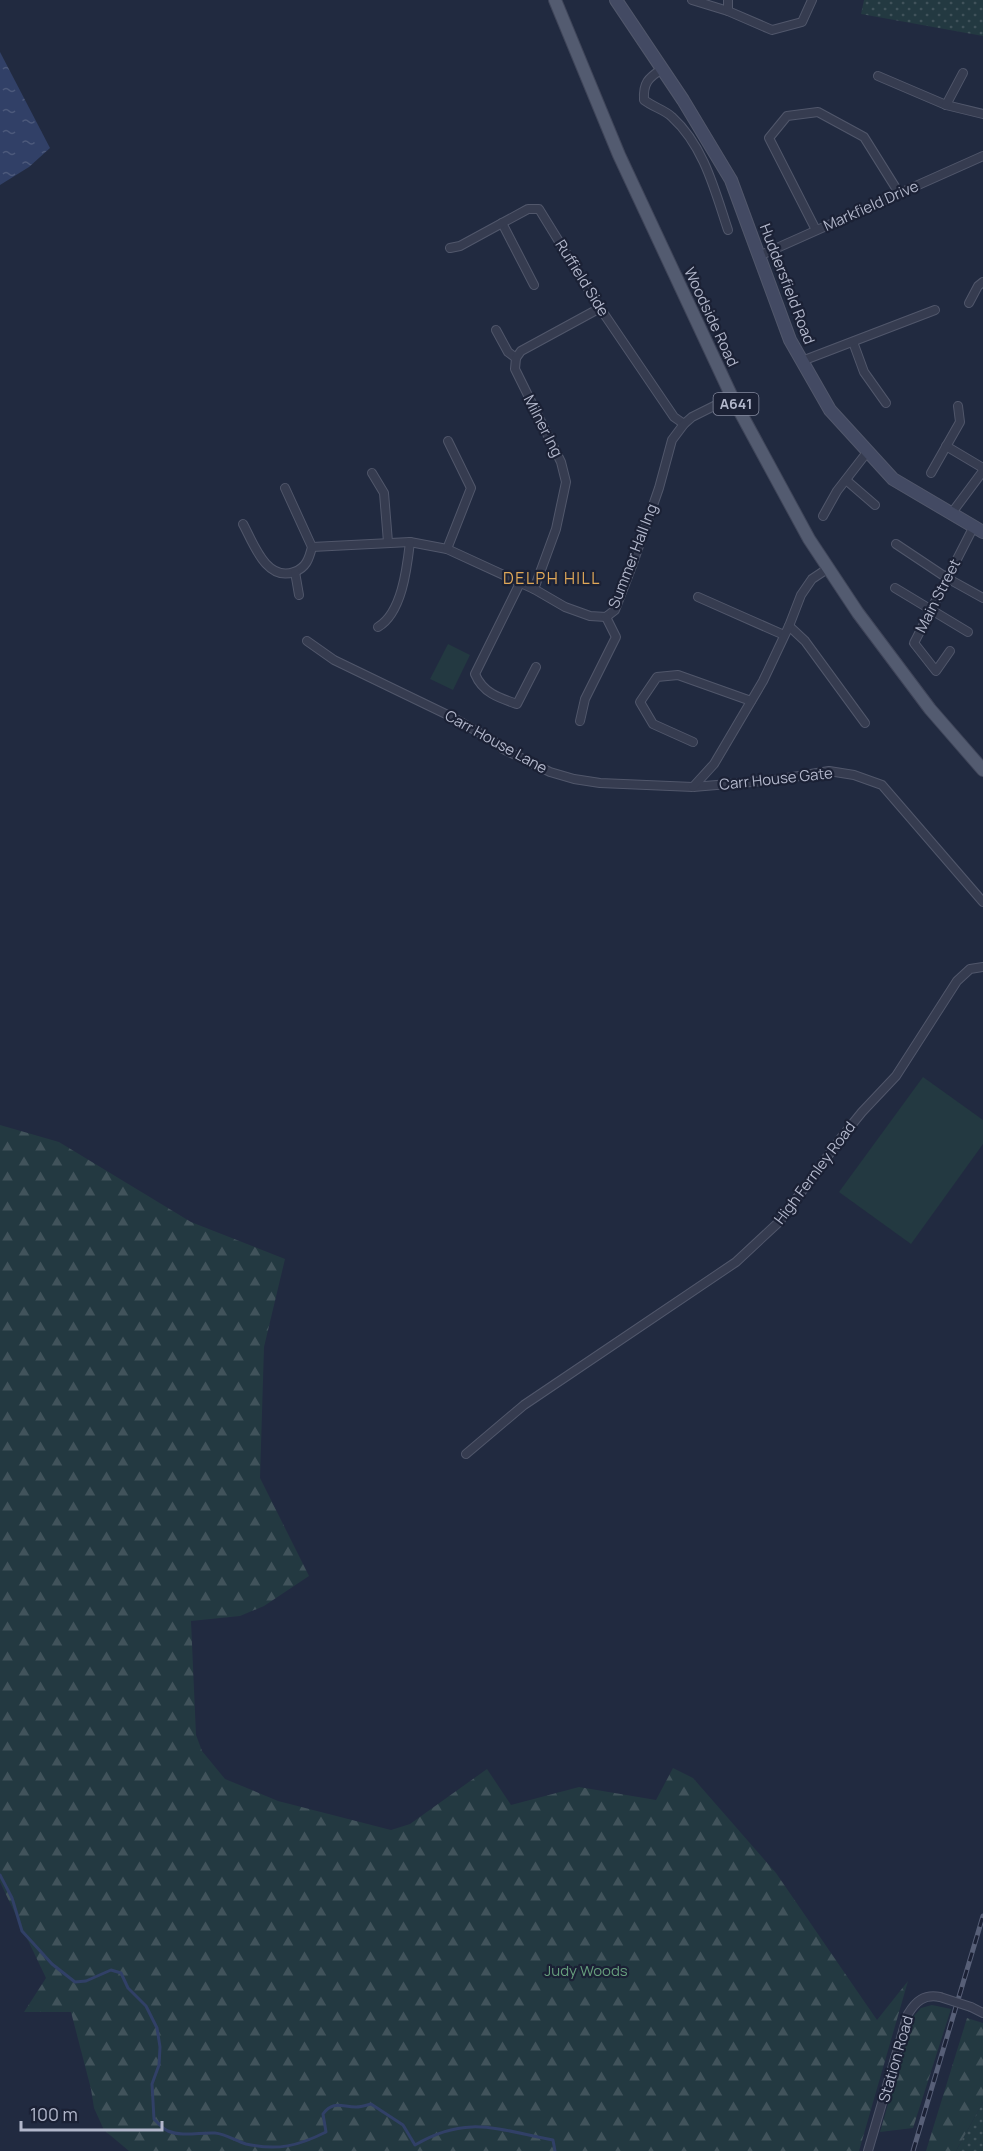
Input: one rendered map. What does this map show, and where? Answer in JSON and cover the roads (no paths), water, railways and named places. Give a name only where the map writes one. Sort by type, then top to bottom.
[{"type":"main road","name":"Woodside Road","points":[[555,0],[619,155],[732,397],[804,530],[827,568],[930,708],[983,770]]},
{"type":"main road","name":"Huddersfield Road","points":[[616,0],[731,180],[790,340],[830,410],[893,478],[978,530]]},
{"type":"street","points":[[692,0],[728,11],[772,30],[802,22],[812,0]]},
{"type":"street","points":[[728,0],[728,11]]},
{"type":"street","points":[[662,69],[648,78],[644,87],[644,100],[671,116],[691,139],[709,172],[728,230]]},
{"type":"street","points":[[946,105],[963,73]]},
{"type":"street","points":[[878,76],[946,105],[983,114]]},
{"type":"street","points":[[816,230],[769,138],[787,116],[819,112],[864,137],[899,193]]},
{"type":"street","name":"Markfield Drive","points":[[759,256],[983,156]]},
{"type":"street","name":"Ruffield Side","points":[[450,248],[460,246],[528,209],[539,209],[600,308],[674,417],[684,424]]},
{"type":"street","points":[[502,223],[534,285]]},
{"type":"street","points":[[969,303],[978,286],[983,282]]},
{"type":"street","points":[[496,330],[508,352],[516,358],[521,351],[600,308]]},
{"type":"street","points":[[802,361],[935,310]]},
{"type":"street","points":[[853,342],[864,372],[886,402]]},
{"type":"street","name":"Milner Ing","points":[[516,358],[515,369],[561,462],[566,482],[556,529],[534,589]]},
{"type":"street","name":"Summer Hall Ing","points":[[312,547],[410,542],[447,549],[534,589],[565,607],[590,616],[606,617],[615,610],[655,499],[672,440],[684,424],[701,412],[732,397]]},
{"type":"street","points":[[931,473],[960,422],[958,406]]},
{"type":"street","points":[[447,549],[471,488],[448,441]]},
{"type":"street","points":[[946,446],[983,470],[951,514]]},
{"type":"street","points":[[824,516],[837,491],[868,451]]},
{"type":"street","points":[[372,473],[384,493],[388,542]]},
{"type":"street","points":[[846,480],[875,504]]},
{"type":"street","points":[[243,524],[262,560],[273,571],[288,574],[308,563],[312,547],[285,488]]},
{"type":"street","name":"Main Street","points":[[950,651],[936,671],[914,643],[947,578],[978,530]]},
{"type":"street","points":[[378,627],[388,620],[404,582],[410,542]]},
{"type":"street","points":[[896,543],[947,578],[983,598]]},
{"type":"street","points":[[693,788],[714,764],[763,681],[801,595],[812,579],[827,568]]},
{"type":"street","points":[[294,572],[299,595]]},
{"type":"street","points":[[520,583],[475,674],[479,683],[493,696],[517,704],[536,667]]},
{"type":"street","points":[[895,588],[968,632]]},
{"type":"street","points":[[698,597],[787,630],[805,641],[865,723]]},
{"type":"street","points":[[580,721],[585,699],[616,637],[606,617]]},
{"type":"street","name":"Carr House Lane","points":[[307,641],[334,660],[454,717],[503,749],[550,772],[600,783],[693,788]]},
{"type":"street","points":[[693,742],[653,724],[640,702],[657,677],[678,675],[751,701]]},
{"type":"street","name":"Carr House Gate","points":[[693,788],[776,780],[829,771],[854,775],[882,785],[983,902]]},
{"type":"street","name":"High Fernley Road","points":[[466,1454],[524,1405],[736,1262],[780,1221],[848,1129],[896,1076],[957,981],[970,969],[983,967]]},
{"type":"street","name":"Station Road","points":[[868,2151],[908,2014],[918,2000],[932,1995],[983,2013]]},
{"type":"water","points":[[0,52],[50,148],[29,167],[0,185]]},
{"type":"waterway","points":[[0,1875],[12,1898],[22,1931],[52,1964],[75,1982],[86,1981],[111,1970],[121,1973],[128,1988],[146,2006],[157,2028],[160,2047],[159,2065],[152,2084],[154,2119],[166,2130],[179,2134],[219,2134],[257,2146],[288,2146],[326,2132],[323,2114],[330,2107],[338,2105],[358,2107],[371,2104],[403,2125],[415,2145],[434,2135],[451,2130],[483,2127],[553,2140],[555,2151]]},
{"type":"railway","points":[[913,2151],[983,1916]]},
{"type":"district","name":"DELPH HILL","points":[[552,578]]},
{"type":"park label","name":"Judy Woods","points":[[586,1971]]}]
